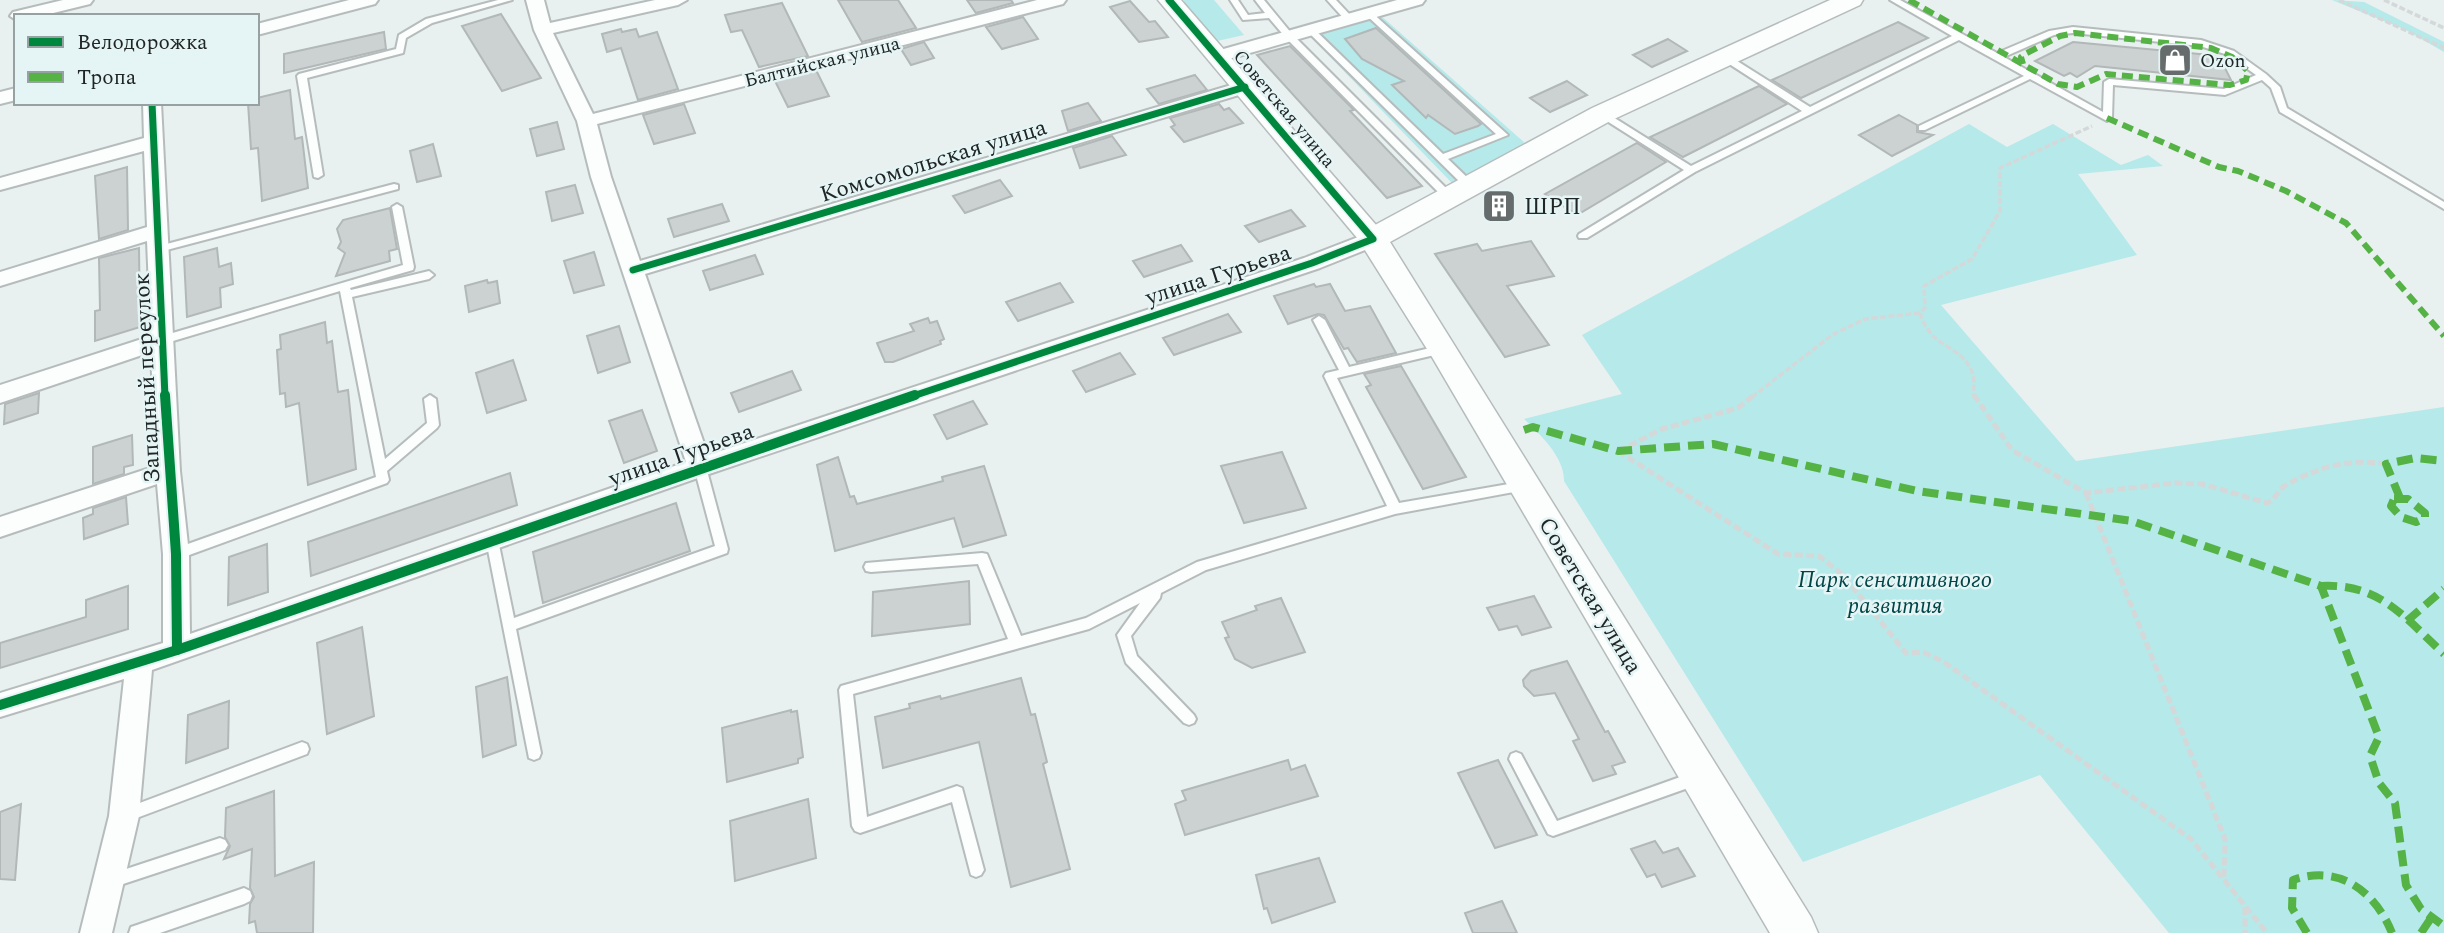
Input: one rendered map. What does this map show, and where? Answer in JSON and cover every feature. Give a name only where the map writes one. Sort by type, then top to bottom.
[{"type":"main road","name":"улица Гурьева","points":[[1374,239],[1602,114],[1837,2]]},
{"type":"main road","name":"Советская улица","points":[[1374,239],[1526,485],[1795,933]]},
{"type":"street","points":[[25,14],[84,0]]},
{"type":"street","points":[[259,29],[369,0]]},
{"type":"street","points":[[535,0],[543,30],[587,121],[601,177],[700,467]]},
{"type":"street","points":[[543,30],[678,0]]},
{"type":"street","name":"Балтийская улица","points":[[587,121],[1058,0]]},
{"type":"street","name":"Советская улица","points":[[1169,0],[1374,239]]},
{"type":"street","points":[[1219,56],[1416,0]]},
{"type":"street","name":"Комсомольская улица","points":[[633,270],[1245,87]]},
{"type":"street","name":"Западный переулок","points":[[152,105],[168,471],[176,554],[177,650]]},
{"type":"street","points":[[0,184],[153,142]]},
{"type":"street","name":"улица Гурьева","points":[[0,705],[139,663],[700,467],[1312,263],[1374,239]]},
{"type":"street","points":[[0,279],[158,240]]},
{"type":"street","points":[[0,394],[163,340]]},
{"type":"street","points":[[0,527],[168,471]]},
{"type":"street","points":[[96,933],[124,816],[139,663]]},
{"type":"lane","points":[[318,175],[302,76],[400,51],[402,37],[429,21],[508,0]]},
{"type":"lane","points":[[1234,0],[1246,18],[1271,15]]},
{"type":"lane","points":[[1259,0],[1289,36],[1460,192]]},
{"type":"lane","points":[[1331,0],[1349,19]]},
{"type":"lane","points":[[1894,0],[2107,118],[2109,82],[2225,92],[2263,76]]},
{"type":"lane","points":[[1369,13],[1503,135],[1440,158]]},
{"type":"lane","points":[[1310,30],[1440,158],[1460,192]]},
{"type":"lane","points":[[1996,57],[2052,33],[2073,30],[2202,43],[2231,53],[2263,76],[2275,87],[2283,110],[2444,206]]},
{"type":"lane","points":[[1583,236],[1691,170],[1959,36]]},
{"type":"lane","points":[[1723,56],[1808,110]]},
{"type":"lane","points":[[1922,128],[2030,76]]},
{"type":"lane","points":[[1602,114],[1691,170]]},
{"type":"lane","points":[[158,240],[394,187]]},
{"type":"lane","points":[[346,292],[410,267],[397,207]]},
{"type":"lane","points":[[163,340],[346,292],[429,275]]},
{"type":"lane","points":[[176,554],[383,480],[346,292]]},
{"type":"lane","points":[[1319,320],[1346,372]]},
{"type":"lane","points":[[1395,509],[1330,376],[1443,349]]},
{"type":"lane","points":[[381,470],[433,425],[430,399]]},
{"type":"lane","points":[[509,626],[722,549],[700,467]]},
{"type":"lane","points":[[976,870],[957,793],[860,826],[846,690],[1089,623],[1202,566],[1395,509],[1526,485]]},
{"type":"lane","points":[[492,540],[534,753]]},
{"type":"lane","points":[[871,567],[982,558],[1017,644]]},
{"type":"lane","points":[[1158,590],[1124,635],[1131,659],[1189,719]]},
{"type":"lane","points":[[124,816],[302,749]]},
{"type":"lane","points":[[1516,759],[1553,830],[1701,777]]},
{"type":"lane","points":[[108,882],[220,845]]},
{"type":"lane","points":[[137,933],[244,895]]},
{"type":"path","points":[[2339,0],[2358,6],[2444,48]]},
{"type":"path","points":[[2384,0],[2444,28]]},
{"type":"path","points":[[2107,118],[2000,168],[2000,211],[1972,259],[1924,286],[1925,308],[1920,313],[1865,319],[1832,335],[1738,408],[1662,429],[1618,451],[1778,554],[1819,556],[1843,575],[1906,653],[1923,652],[1944,662],[2191,839],[2267,933]]},
{"type":"path","points":[[1920,313],[1930,339],[1964,358],[1976,380],[1974,396],[1981,412],[1996,425],[2004,443],[2021,456],[2086,493],[2163,484],[2203,484],[2267,503],[2275,500],[2281,488],[2310,470],[2364,460],[2386,464]]},
{"type":"path","points":[[2086,493],[2225,839],[2224,880]]},
{"type":"path","points":[[2245,906],[2245,933]]},
{"type":"green space","points":[[1184,0],[1214,0],[1244,35],[1217,41],[1185,6]]},
{"type":"green space","points":[[2332,0],[2364,2],[2444,42],[2444,52],[2406,30]]},
{"type":"green space","points":[[1380,15],[1526,144],[1452,183],[1309,35]]},
{"type":"green space","name":"Парк сенситивного развития","points":[[1969,124],[2007,147],[2053,124],[2121,165],[2148,155],[2163,166],[2078,174],[2137,255],[1941,305],[2076,461],[2444,407],[2444,933],[2169,933],[2040,775],[1803,862],[1564,481],[1556,455],[1524,419],[1622,394],[1582,335]]},
{"type":"building","points":[[838,0],[898,0],[916,28],[862,42]]},
{"type":"building","points":[[967,0],[1011,0],[1013,3],[976,13]]},
{"type":"building","points":[[1130,1],[1149,22],[1155,21],[1168,37],[1139,42],[1110,7]]},
{"type":"building","points":[[782,3],[808,56],[759,67],[742,30],[731,32],[725,15]]},
{"type":"building","points":[[501,14],[541,78],[502,91],[462,26]]},
{"type":"building","points":[[1023,17],[1038,39],[1002,49],[986,27]]},
{"type":"building","points":[[1898,22],[1928,38],[1801,98],[1772,80]]},
{"type":"building","points":[[1376,28],[1481,124],[1455,134],[1428,115],[1426,118],[1392,85],[1404,81],[1362,59],[1345,39]]},
{"type":"building","points":[[621,29],[622,32],[636,29],[639,37],[657,32],[678,89],[638,100],[621,48],[607,52],[602,34]]},
{"type":"building","points":[[384,32],[386,49],[284,73],[284,54]]},
{"type":"building","points":[[1668,39],[1687,51],[1652,67],[1633,55]]},
{"type":"building","points":[[924,42],[934,58],[911,65],[901,49]]},
{"type":"building","points":[[2073,42],[2210,55],[2220,58],[2231,80],[2095,66],[2077,77],[2070,73],[2064,76],[2035,61]]},
{"type":"building","points":[[1290,46],[1354,110],[1350,111],[1422,186],[1387,198],[1257,55]]},
{"type":"building","points":[[816,70],[829,96],[788,107],[775,81]]},
{"type":"building","points":[[1195,75],[1207,90],[1159,104],[1147,89]]},
{"type":"building","points":[[1567,81],[1587,95],[1550,112],[1530,98]]},
{"type":"building","points":[[1759,86],[1787,104],[1683,157],[1650,137]]},
{"type":"building","points":[[290,90],[295,139],[302,137],[308,188],[262,201],[258,148],[251,149],[248,105],[259,105],[259,98]]},
{"type":"building","points":[[1088,103],[1101,121],[1068,131],[1062,111]]},
{"type":"building","points":[[684,104],[695,133],[654,144],[643,115]]},
{"type":"building","points":[[1219,104],[1224,110],[1229,108],[1243,123],[1184,142],[1171,127],[1175,125],[1170,118]]},
{"type":"building","points":[[1899,115],[1917,125],[1917,132],[1933,135],[1892,156],[1859,135]]},
{"type":"building","points":[[557,122],[564,149],[537,156],[530,129]]},
{"type":"building","points":[[1112,136],[1126,155],[1080,168],[1073,148]]},
{"type":"building","points":[[1637,143],[1666,162],[1577,215],[1545,194]]},
{"type":"building","points":[[433,144],[441,176],[417,182],[410,151]]},
{"type":"building","points":[[127,167],[128,230],[99,239],[95,176]]},
{"type":"building","points":[[1000,180],[1012,196],[965,213],[953,196]]},
{"type":"building","points":[[575,185],[583,213],[552,221],[546,192]]},
{"type":"building","points":[[722,204],[729,221],[674,237],[668,219]]},
{"type":"building","points":[[390,208],[397,249],[389,251],[390,261],[336,276],[345,253],[338,248],[341,242],[337,229],[343,220]]},
{"type":"building","points":[[1291,210],[1305,226],[1259,242],[1245,226]]},
{"type":"building","points":[[1531,241],[1554,276],[1507,286],[1549,345],[1505,357],[1435,254],[1477,244],[1482,251]]},
{"type":"building","points":[[1181,245],[1192,261],[1144,277],[1133,261]]},
{"type":"building","points":[[139,248],[140,327],[95,341],[95,311],[100,310],[99,258]]},
{"type":"building","points":[[217,248],[219,267],[231,263],[233,284],[220,288],[221,307],[187,317],[184,257]]},
{"type":"building","points":[[594,252],[604,285],[574,293],[564,261]]},
{"type":"building","points":[[755,255],[763,274],[710,290],[703,271]]},
{"type":"building","points":[[487,280],[488,283],[497,281],[500,303],[469,312],[465,286]]},
{"type":"building","points":[[1060,283],[1073,302],[1018,321],[1006,302]]},
{"type":"building","points":[[1314,284],[1316,287],[1330,284],[1345,311],[1370,306],[1396,353],[1357,362],[1348,348],[1344,349],[1324,315],[1318,314],[1288,324],[1274,296]]},
{"type":"building","points":[[1228,314],[1241,332],[1174,355],[1163,338]]},
{"type":"building","points":[[928,318],[930,323],[937,321],[944,339],[940,341],[941,344],[893,362],[885,362],[877,343],[914,331],[910,324]]},
{"type":"building","points":[[325,322],[327,343],[332,341],[338,392],[348,390],[356,469],[308,485],[299,403],[286,407],[285,393],[280,394],[277,350],[281,349],[280,335]]},
{"type":"building","points":[[619,326],[630,362],[598,373],[587,336]]},
{"type":"building","points":[[1120,353],[1135,374],[1086,392],[1073,371]]},
{"type":"building","points":[[513,360],[526,400],[487,413],[476,373]]},
{"type":"building","points":[[1401,366],[1466,477],[1423,489],[1366,387],[1371,385],[1364,374]]},
{"type":"building","points":[[792,371],[801,390],[739,412],[731,393]]},
{"type":"building","points":[[39,393],[38,413],[4,424],[5,404]]},
{"type":"building","points":[[973,401],[987,424],[947,439],[934,415]]},
{"type":"building","points":[[642,410],[657,451],[624,463],[609,421]]},
{"type":"building","points":[[132,435],[133,465],[124,467],[124,474],[93,484],[93,447]]},
{"type":"building","points":[[1282,452],[1306,508],[1244,523],[1221,466]]},
{"type":"building","points":[[838,457],[850,497],[854,496],[857,504],[943,481],[942,477],[984,466],[1006,535],[963,547],[954,518],[835,551],[817,465]]},
{"type":"building","points":[[510,473],[517,505],[311,576],[308,542]]},
{"type":"building","points":[[126,497],[128,524],[84,539],[83,518],[93,514],[93,508]]},
{"type":"building","points":[[676,503],[690,551],[543,603],[533,552]]},
{"type":"building","points":[[267,544],[268,592],[228,605],[229,557]]},
{"type":"building","points":[[969,581],[970,624],[872,636],[873,592]]},
{"type":"building","points":[[128,586],[128,629],[0,668],[0,643],[86,617],[86,600]]},
{"type":"building","points":[[1534,596],[1551,627],[1522,635],[1517,626],[1499,630],[1487,608]]},
{"type":"building","points":[[1281,598],[1305,652],[1252,668],[1235,659],[1225,638],[1229,637],[1222,622],[1257,610],[1255,606]]},
{"type":"building","points":[[362,627],[374,716],[327,734],[317,643]]},
{"type":"building","points":[[1567,661],[1605,732],[1608,731],[1625,762],[1612,766],[1616,774],[1593,781],[1573,741],[1579,739],[1555,693],[1534,696],[1524,686],[1523,680],[1531,671]]},
{"type":"building","points":[[507,677],[516,745],[483,757],[476,687]]},
{"type":"building","points":[[1021,678],[1031,715],[1035,714],[1047,762],[1043,764],[1070,869],[1011,887],[979,742],[883,768],[875,717],[910,708],[909,704],[940,696],[941,699]]},
{"type":"building","points":[[229,701],[228,748],[186,763],[188,715]]},
{"type":"building","points":[[791,710],[797,711],[803,757],[798,759],[798,763],[727,782],[722,728]]},
{"type":"building","points":[[1288,760],[1291,770],[1305,765],[1318,796],[1185,835],[1175,804],[1186,800],[1182,791]]},
{"type":"building","points":[[1498,760],[1537,835],[1495,848],[1458,773]]},
{"type":"building","points":[[274,791],[275,876],[314,862],[313,933],[257,933],[255,921],[249,923],[250,904],[254,897],[250,888],[252,849],[224,859],[230,846],[225,837],[226,808]]},
{"type":"building","points":[[808,799],[816,858],[735,881],[730,821]]},
{"type":"building","points":[[21,804],[15,880],[0,879],[0,812]]},
{"type":"building","points":[[1655,841],[1663,853],[1678,848],[1695,876],[1662,887],[1655,874],[1647,877],[1631,849]]},
{"type":"building","points":[[1319,858],[1335,902],[1272,923],[1267,908],[1264,909],[1256,875]]},
{"type":"building","points":[[1502,901],[1517,933],[1473,933],[1465,913]]},
{"type":"marked path","points":[[1909,0],[2058,84],[2077,87],[2106,74],[2230,85],[2246,80],[2248,71],[2232,57],[2211,48],[2075,33],[2060,36],[2025,54],[2021,57],[2023,64]]},
{"type":"marked path","points":[[2107,118],[2219,167],[2238,171],[2286,191],[2346,223],[2444,336]]},
{"type":"marked path","points":[[1524,430],[1533,427],[1618,451],[1713,444],[1917,491],[2132,521],[2321,586],[2379,737],[2370,756],[2379,783],[2395,803],[2406,885],[2421,909],[2444,926]]},
{"type":"marked path","points":[[2400,498],[2386,464],[2415,458],[2444,461]]},
{"type":"marked path","points":[[2394,499],[2408,499],[2425,513],[2425,518],[2416,522],[2401,517],[2391,506],[2394,499]]},
{"type":"marked path","points":[[2321,586],[2343,585],[2381,597],[2444,654]]},
{"type":"marked path","points":[[2407,621],[2444,589]]},
{"type":"marked path","points":[[2307,933],[2292,908],[2290,895],[2293,880],[2324,874],[2339,877],[2366,893],[2386,918],[2392,933]]},
{"type":"marked path","points":[[2421,933],[2431,918]]},
{"type":"cycle path","points":[[0,705],[177,650],[700,467],[1312,263],[1373,239],[1169,0]]},
{"type":"cycle path","points":[[633,270],[1245,87]]},
{"type":"cycle path","points":[[152,105],[168,471],[176,554],[177,650]]},
{"type":"place","name":"Ozon","points":[[2175,60]]},
{"type":"place","name":"ШРП","points":[[1499,206]]}]
